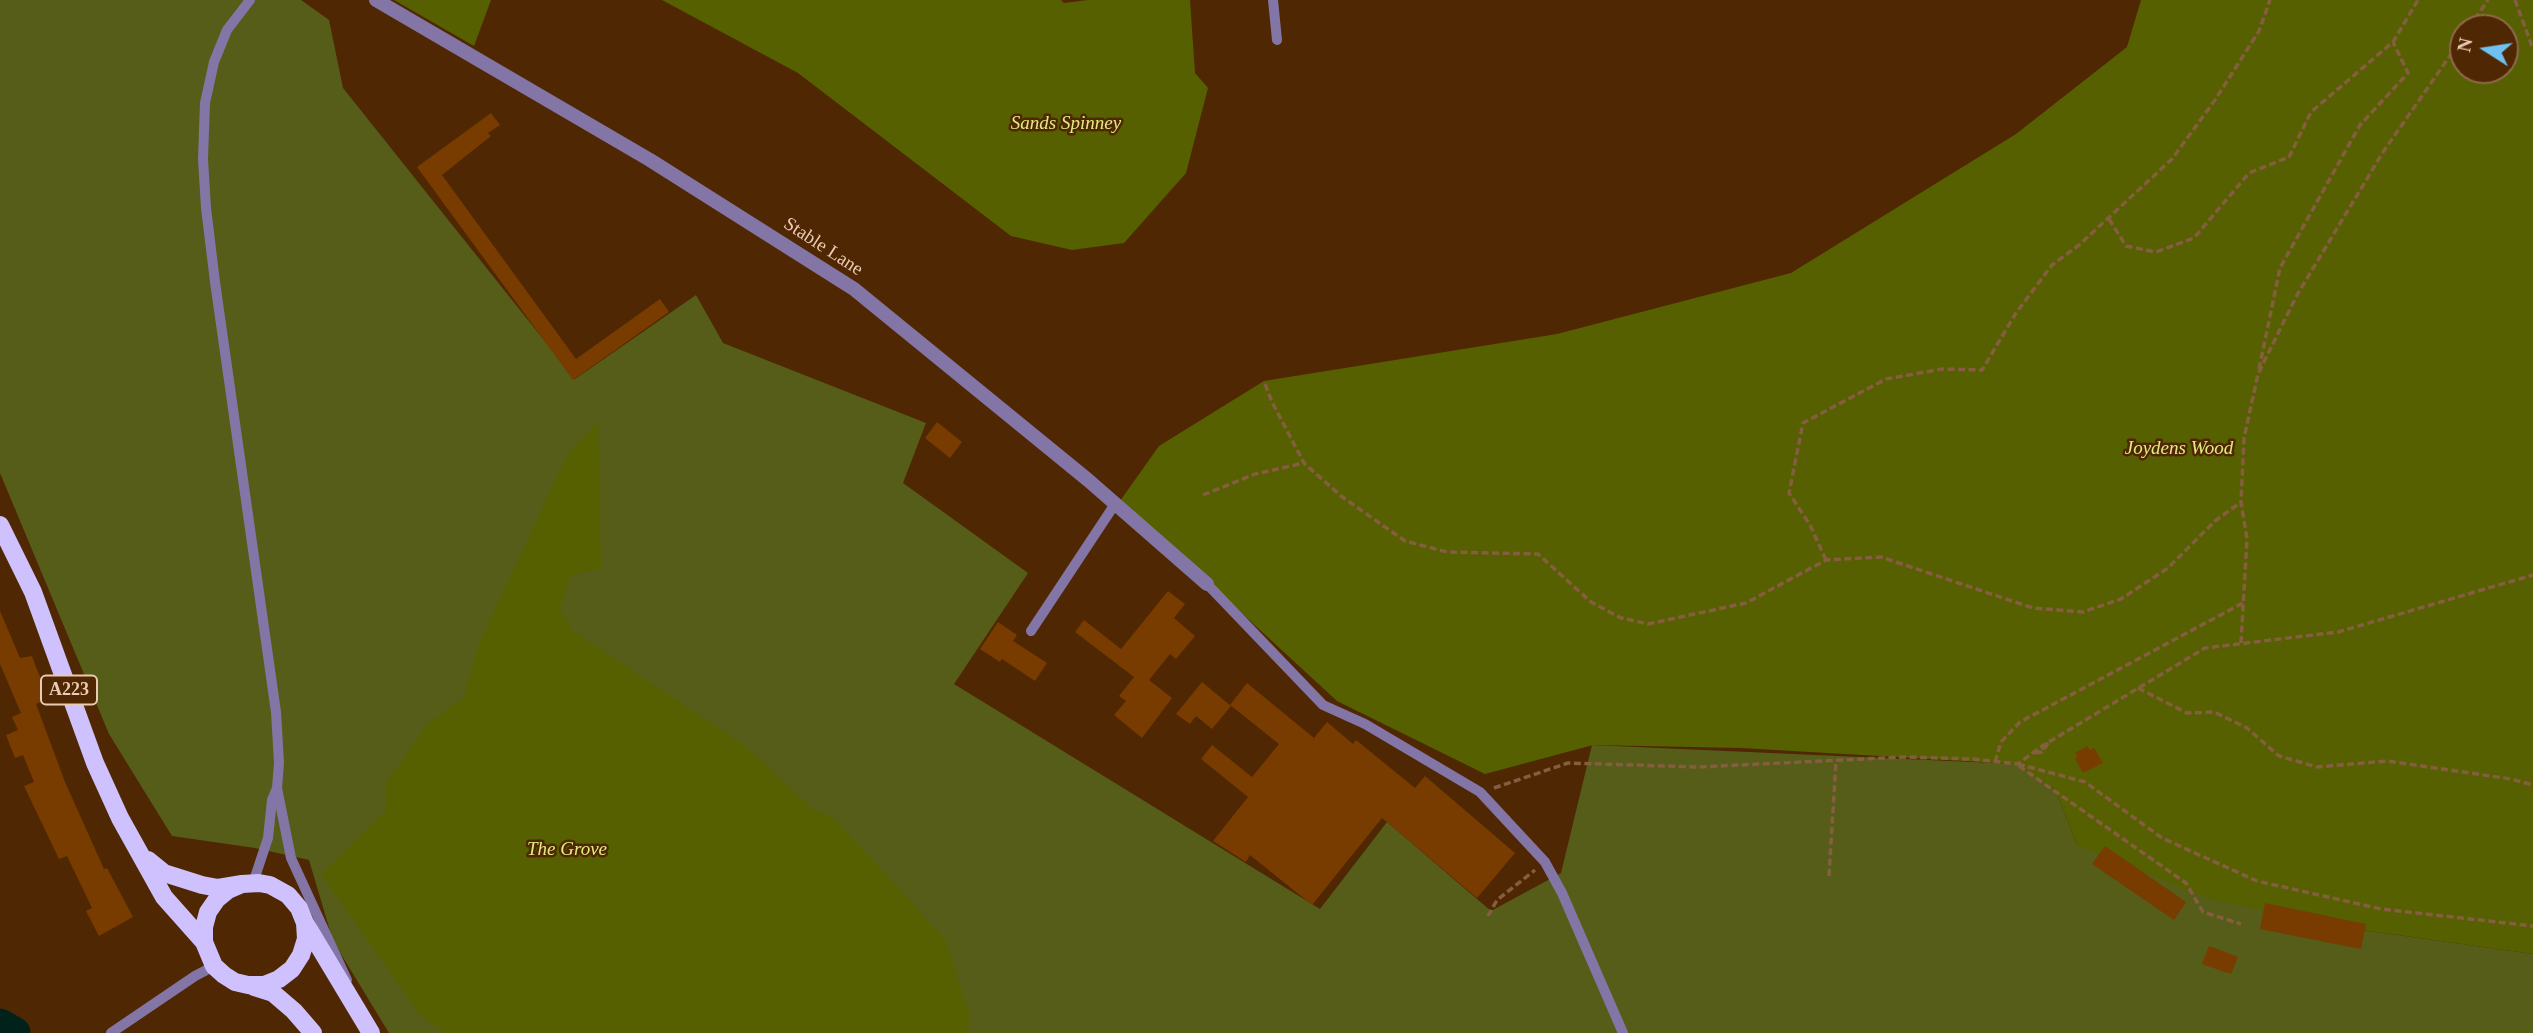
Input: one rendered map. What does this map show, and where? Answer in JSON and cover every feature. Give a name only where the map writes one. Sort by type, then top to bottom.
[{"type":"main road","name":"A223","points":[[0,525],[33,593],[95,764],[120,818],[164,897],[204,942],[214,966]]},
{"type":"main road","name":"A223","points":[[140,853],[164,873],[189,881],[218,888],[248,883],[270,885],[288,895],[299,908],[305,923],[367,1027]]},
{"type":"main road","points":[[204,942],[208,912],[222,895],[248,883]]},
{"type":"main road","points":[[248,985],[264,985],[279,979],[292,969],[301,955],[306,939],[305,923]]},
{"type":"main road","points":[[214,966],[235,982],[273,993],[294,1011],[313,1033]]},
{"type":"street","name":"Stable Lane","points":[[376,0],[650,160],[854,289],[1115,504],[1207,584]]},
{"type":"lane","points":[[250,0],[227,30],[214,62],[205,103],[202,159],[215,282],[276,712],[279,763],[277,788],[291,858],[367,1027]]},
{"type":"lane","points":[[1273,0],[1277,40]]},
{"type":"lane","points":[[1031,631],[1115,504]]},
{"type":"lane","points":[[1207,584],[1323,705],[1365,724],[1480,792],[1545,862],[1562,892],[1623,1033]]},
{"type":"lane","points":[[248,883],[268,838],[272,800],[277,788]]},
{"type":"lane","points":[[111,1033],[194,976],[214,966]]},
{"type":"path","points":[[1826,560],[1810,525],[1788,493],[1803,423],[1886,379],[1942,369],[1982,370],[2016,313],[2052,264],[2079,244],[2172,159],[2215,100],[2259,32],[2270,0]]},
{"type":"path","points":[[2108,218],[2126,246],[2157,253],[2194,238],[2249,173],[2289,157],[2311,112],[2393,42],[2418,0]]},
{"type":"path","points":[[2515,0],[2533,49]]},
{"type":"path","points":[[2241,643],[2247,539],[2241,502],[2244,438],[2280,268],[2360,125],[2408,73],[2393,42]]},
{"type":"path","points":[[2258,374],[2297,295],[2383,152],[2449,57]]},
{"type":"path","points":[[1265,384],[1304,463],[1341,496],[1405,541],[1447,552],[1538,554],[1591,602],[1621,618],[1648,624],[1746,603],[1826,560],[1881,558],[2033,608],[2083,612],[2121,599],[2168,568],[2215,522],[2241,502]]},
{"type":"path","points":[[1203,495],[1255,474],[1304,463]]},
{"type":"path","points":[[2018,764],[2048,743],[2206,648],[2338,632],[2533,575]]},
{"type":"path","points":[[1995,762],[2001,743],[2020,722],[2244,603]]},
{"type":"path","points":[[2138,688],[2187,713],[2214,712],[2248,728],[2279,756],[2317,766],[2386,761],[2511,779],[2533,785]]},
{"type":"path","points":[[1480,792],[1568,763],[1698,767],[1906,757],[1972,759],[2018,764],[2085,782],[2162,838],[2257,881],[2381,909],[2533,926]]},
{"type":"path","points":[[1829,876],[1836,761]]},
{"type":"path","points":[[2018,764],[2186,883],[2203,912],[2241,924]]},
{"type":"path","points":[[1488,916],[1497,900],[1545,862]]},
{"type":"green space","points":[[0,0],[301,0],[329,20],[343,88],[575,379],[696,295],[723,343],[926,423],[903,483],[1028,573],[954,684],[1320,909],[1387,822],[1491,911],[1561,873],[1592,745],[2018,764],[2055,789],[2077,845],[2348,928],[2533,954],[2533,1033],[389,1033],[333,941],[309,860],[255,848],[172,836],[109,734],[0,473]]},
{"type":"green space","points":[[394,0],[491,0],[474,46]]},
{"type":"green space","name":"Sands Spinney","points":[[662,0],[1061,0],[1064,3],[1088,0],[1190,0],[1195,73],[1208,88],[1186,173],[1124,243],[1072,250],[1011,236],[798,73]]},
{"type":"green space","name":"Joydens Wood","points":[[2141,0],[2533,0],[2533,954],[2348,928],[2210,899],[2077,845],[2055,789],[2017,764],[1741,748],[1593,745],[1485,774],[1337,701],[1120,501],[1159,446],[1264,381],[1557,334],[1791,273],[2016,134],[2127,47]]},
{"type":"green space","name":"The Grove","points":[[598,422],[601,569],[570,575],[560,609],[573,631],[745,746],[813,809],[834,818],[945,939],[970,1016],[967,1033],[446,1033],[419,1014],[321,874],[386,810],[386,783],[427,724],[464,697],[479,644],[566,457]]},
{"type":"building","points":[[491,113],[500,125],[488,133],[491,136],[442,175],[576,359],[660,299],[669,312],[573,380],[417,167]]},
{"type":"building","points":[[937,422],[962,442],[950,458],[925,438]]},
{"type":"building","points":[[1168,591],[1185,604],[1174,618],[1195,636],[1176,659],[1170,654],[1149,680],[1172,698],[1142,738],[1114,715],[1126,701],[1119,696],[1134,677],[1075,632],[1084,620],[1121,649]]},
{"type":"building","points":[[0,611],[20,658],[32,656],[49,698],[36,704],[65,782],[104,869],[107,868],[133,917],[99,936],[86,911],[92,908],[67,856],[59,859],[24,786],[34,782],[23,755],[15,758],[6,735],[18,730],[12,717],[21,713],[0,664]]},
{"type":"building","points":[[998,622],[1017,635],[1013,641],[1047,663],[1035,681],[1002,659],[1000,662],[980,649]]},
{"type":"building","points":[[1202,682],[1231,706],[1212,729],[1196,716],[1190,724],[1176,714]]},
{"type":"building","points":[[1247,683],[1314,738],[1327,722],[1353,744],[1356,740],[1415,788],[1425,776],[1515,853],[1477,898],[1382,818],[1312,905],[1250,855],[1246,862],[1213,841],[1248,797],[1201,759],[1212,745],[1252,777],[1279,744],[1230,705]]},
{"type":"building","points":[[2087,746],[2090,750],[2094,748],[2103,763],[2083,773],[2075,753]]},
{"type":"building","points":[[2105,846],[2186,902],[2174,920],[2092,864]]},
{"type":"building","points":[[2265,903],[2366,924],[2361,949],[2260,929]]},
{"type":"building","points":[[2209,946],[2238,957],[2231,974],[2202,964]]},
{"type":"waterway","points":[[0,1025],[14,1033]]}]
